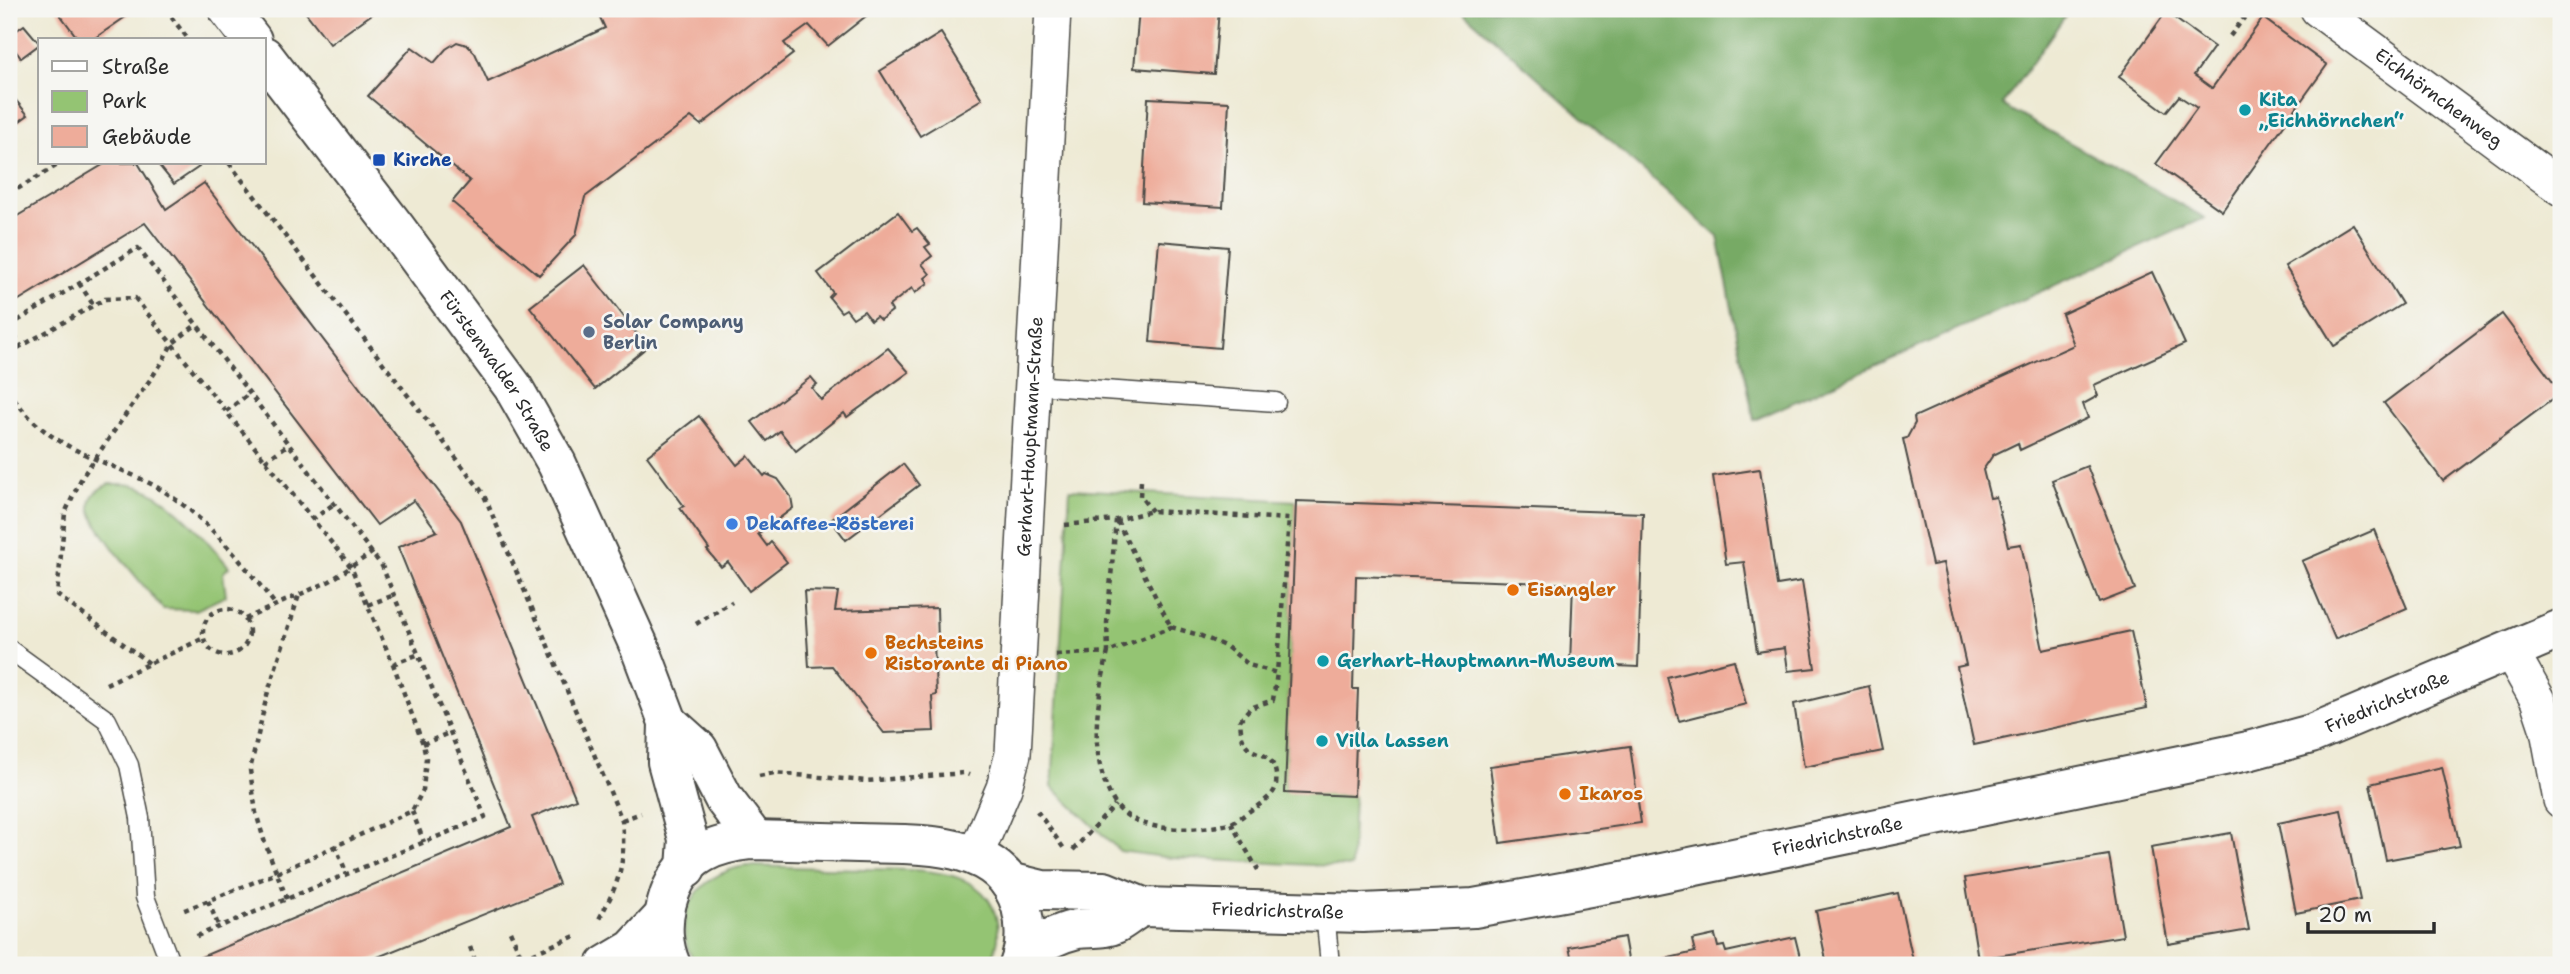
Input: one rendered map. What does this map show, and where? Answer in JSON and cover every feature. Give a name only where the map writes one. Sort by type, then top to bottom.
[{"type":"main road","points":[[229,9],[251,38]]},
{"type":"main road","name":"Fürstenwalder Straße","points":[[266,59],[513,387],[558,464],[640,648],[668,722],[667,762],[688,839],[686,869]]},
{"type":"main road","name":"Friedrichstraße","points":[[1009,883],[1042,890],[1104,891],[1143,907],[1325,912],[1451,911],[1526,900],[2222,757],[2311,734],[2561,629]]},
{"type":"main road","name":"Fürstenwalder Straße","points":[[668,722],[698,749],[740,823],[755,840]]},
{"type":"main road","points":[[671,965],[663,938],[664,916],[670,895],[686,869],[700,854],[716,847],[755,840],[937,845],[975,856],[991,866],[1009,883],[1018,897],[1023,916],[1020,960]]},
{"type":"main road","points":[[1020,960],[1050,937],[1080,928],[1093,929],[1115,924],[1134,910],[1143,907]]},
{"type":"main road","points":[[606,965],[633,949],[664,916]]},
{"type":"street","name":"Gerhart-Hauptmann-Straße","points":[[975,856],[1004,788],[1013,754],[1052,9]]},
{"type":"street","name":"Eichhörnchenweg","points":[[2318,9],[2561,188]]},
{"type":"street","points":[[2510,650],[2538,700],[2548,730],[2561,800]]},
{"type":"lane","points":[[1032,385],[1276,402]]},
{"type":"lane","points":[[9,649],[107,720],[129,765],[140,818],[145,897],[168,957]]},
{"type":"lane","points":[[1325,912],[1329,965]]},
{"type":"path","points":[[165,9],[187,38]]},
{"type":"path","points":[[2230,36],[2251,9]]},
{"type":"path","points":[[9,194],[59,164]]},
{"type":"path","points":[[230,164],[483,493],[622,820],[624,849],[620,877],[598,921],[590,927]]},
{"type":"path","points":[[21,346],[9,326],[138,248],[373,551],[382,566],[485,817],[219,927],[168,957]]},
{"type":"path","points":[[79,283],[94,306]]},
{"type":"path","points":[[9,353],[105,299],[135,299],[351,567],[393,664],[423,744],[426,758],[423,790],[412,811],[277,873],[155,922]]},
{"type":"path","points":[[149,663],[58,595],[65,513],[82,477],[172,344],[197,324]]},
{"type":"path","points":[[9,390],[15,401],[47,435],[94,460],[154,486],[203,521],[275,604]]},
{"type":"path","points":[[226,411],[250,393]]},
{"type":"path","points":[[265,461],[289,444]]},
{"type":"path","points":[[1141,481],[1140,496],[1152,510]]},
{"type":"path","points":[[313,520],[335,503]]},
{"type":"path","points":[[1026,520],[1069,526],[1116,520],[1152,510],[1289,519],[1273,700],[1251,708],[1240,720],[1241,737],[1250,749],[1270,759],[1276,772],[1275,789],[1262,803],[1231,823],[1188,829],[1162,829],[1136,820],[1115,805],[1104,777],[1095,745],[1101,683],[1108,652],[1116,520]]},
{"type":"path","points":[[1116,520],[1171,627]]},
{"type":"path","points":[[245,619],[330,581],[373,551]]},
{"type":"path","points":[[288,899],[256,813],[250,770],[267,695],[299,595]]},
{"type":"path","points":[[368,605],[394,595]]},
{"type":"path","points":[[696,624],[732,602]]},
{"type":"path","points":[[235,610],[245,619],[249,627],[248,639],[239,651],[224,655],[208,647],[204,638],[204,625],[212,613],[235,610]]},
{"type":"path","points":[[1018,657],[1108,652],[1171,627],[1227,647],[1249,665],[1277,673]]},
{"type":"path","points":[[77,698],[204,638]]},
{"type":"path","points":[[393,664],[419,654]]},
{"type":"path","points":[[423,744],[451,732]]},
{"type":"path","points":[[718,786],[774,773],[866,782],[964,773],[1004,788]]},
{"type":"path","points":[[622,820],[679,799]]},
{"type":"path","points":[[1068,856],[1115,805]]},
{"type":"path","points":[[412,811],[424,842]]},
{"type":"path","points":[[1231,823],[1256,864],[1262,880]]},
{"type":"path","points":[[335,845],[347,874]]},
{"type":"path","points":[[208,901],[219,927]]},
{"type":"path","points":[[510,931],[522,958]]},
{"type":"path","points":[[505,965],[582,933]]},
{"type":"path","points":[[470,947],[477,965]]},
{"type":"green space","points":[[1460,9],[2070,9],[2002,105],[2205,218],[1754,420],[1718,237]]},
{"type":"green space","points":[[109,484],[136,486],[175,508],[229,567],[223,573],[226,596],[196,610],[163,609],[110,543],[93,516],[90,507],[93,495]]},
{"type":"green space","points":[[1070,489],[1296,501],[1285,792],[1354,796],[1351,867],[1171,858],[1120,851],[1052,787]]},
{"type":"green space","points":[[746,866],[930,871],[971,883],[986,896],[995,914],[998,938],[991,965],[697,965],[688,948],[684,932],[691,902],[713,878]]},
{"type":"building","points":[[56,9],[137,9],[95,38],[78,38]]},
{"type":"building","points":[[303,9],[379,9],[330,44]]},
{"type":"building","points":[[596,9],[875,9],[828,46],[809,25],[784,43],[793,54],[701,125],[691,117],[585,197],[576,235],[539,275],[452,202],[470,181],[368,96],[412,47],[434,63],[446,49],[457,42],[467,45],[475,53],[488,82],[605,28]]},
{"type":"building","points":[[1139,9],[1219,9],[1214,74],[1134,68]]},
{"type":"building","name":"Kita „Eichhörnchen“","points":[[2166,12],[2214,47],[2194,75],[2212,88],[2263,18],[2327,65],[2222,211],[2156,164],[2197,108],[2179,96],[2166,112],[2119,77]]},
{"type":"building","points":[[24,25],[38,42],[38,45],[21,58],[9,42],[9,36]]},
{"type":"building","points":[[941,33],[982,99],[920,136],[880,71]]},
{"type":"building","points":[[9,92],[28,115],[9,129]]},
{"type":"building","points":[[1148,98],[1229,102],[1223,207],[1142,202]]},
{"type":"building","points":[[104,164],[139,164],[166,209],[204,183],[461,521],[576,799],[532,817],[559,884],[358,965],[190,965],[189,962],[511,827],[398,547],[437,531],[414,500],[377,525],[145,223],[9,306],[9,221]]},
{"type":"building","points":[[158,164],[197,164],[199,167],[174,184]]},
{"type":"building","points":[[898,212],[912,231],[917,228],[930,244],[925,247],[932,256],[922,264],[930,274],[925,278],[928,283],[915,293],[912,288],[889,306],[892,311],[880,320],[876,316],[871,320],[864,311],[853,318],[846,309],[841,312],[829,297],[833,293],[818,273]]},
{"type":"building","points":[[2353,224],[2402,304],[2334,346],[2285,266]]},
{"type":"building","points":[[1159,241],[1228,247],[1220,348],[1150,342]]},
{"type":"building","points":[[584,265],[647,347],[595,389],[530,307]]},
{"type":"building","points":[[2152,272],[2185,344],[2094,385],[2098,396],[2083,404],[2088,418],[2020,450],[2018,443],[1993,455],[1983,470],[1990,498],[1996,497],[2008,546],[2021,544],[2043,650],[2131,631],[2147,708],[1974,745],[1957,667],[1966,665],[1943,563],[1932,565],[1903,439],[1907,438],[1915,423],[1914,417],[2074,345],[2062,314]]},
{"type":"building","points":[[2502,314],[2561,393],[2443,481],[2384,403]]},
{"type":"building","points":[[888,348],[909,372],[847,417],[844,413],[796,451],[780,431],[767,441],[752,422],[811,377],[817,384],[812,388],[821,400]]},
{"type":"building","name":"Dekaffee-Rösterei","points":[[699,416],[737,465],[748,456],[764,476],[766,474],[778,479],[791,497],[793,508],[758,534],[767,546],[771,542],[787,562],[749,591],[728,562],[721,567],[707,550],[709,549],[680,508],[684,506],[647,456]]},
{"type":"building","points":[[903,464],[919,485],[846,540],[831,520]]},
{"type":"building","points":[[2087,466],[2135,589],[2099,603],[2052,480]]},
{"type":"building","points":[[1760,469],[1777,585],[1802,581],[1815,668],[1788,671],[1785,648],[1757,652],[1744,562],[1726,564],[1713,476]]},
{"type":"building","points":[[1296,501],[1643,513],[1638,667],[1570,664],[1573,584],[1356,576],[1353,689],[1358,689],[1354,796],[1285,793]]},
{"type":"building","points":[[2374,530],[2407,608],[2335,639],[2302,561]]},
{"type":"building","name":"Bechsteins Ristorante di Piano","points":[[804,591],[838,592],[835,611],[937,608],[938,641],[934,641],[936,695],[932,696],[934,731],[884,733],[832,666],[809,667]]},
{"type":"building","points":[[1734,660],[1746,704],[1679,721],[1667,677]]},
{"type":"building","points":[[1869,686],[1883,751],[1804,767],[1794,704]]},
{"type":"building","name":"Ikaros","points":[[1630,746],[1641,823],[1500,843],[1490,766]]},
{"type":"building","points":[[2442,767],[2460,846],[2386,860],[2370,784]]},
{"type":"building","points":[[2341,810],[2360,900],[2296,913],[2278,823]]},
{"type":"building","points":[[2231,833],[2249,930],[2168,944],[2151,847]]},
{"type":"building","points":[[2109,855],[2123,936],[1978,959],[1965,878]]},
{"type":"building","points":[[1898,893],[1914,965],[1827,965],[1816,911]]},
{"type":"building","points":[[1715,935],[1718,947],[1724,946],[1726,952],[1795,937],[1802,965],[1657,965],[1656,961],[1695,952],[1692,940]]},
{"type":"building","points":[[1624,937],[1629,965],[1573,965],[1569,947]]},
{"type":"place","name":"Kita „Eichhörnchen“","points":[[2245,110]]},
{"type":"place","name":"Kirche","points":[[379,160]]},
{"type":"place","name":"Solar Company Berlin","points":[[589,332]]},
{"type":"place","name":"Dekaffee-Rösterei","points":[[732,524]]},
{"type":"place","name":"Eisangler","points":[[1513,590]]},
{"type":"place","name":"Bechsteins Ristorante di Piano","points":[[871,653]]},
{"type":"place","name":"Gerhart-Hauptmann-Museum","points":[[1323,661]]},
{"type":"place","name":"Villa Lassen","points":[[1322,741]]},
{"type":"place","name":"Ikaros","points":[[1565,794]]}]
